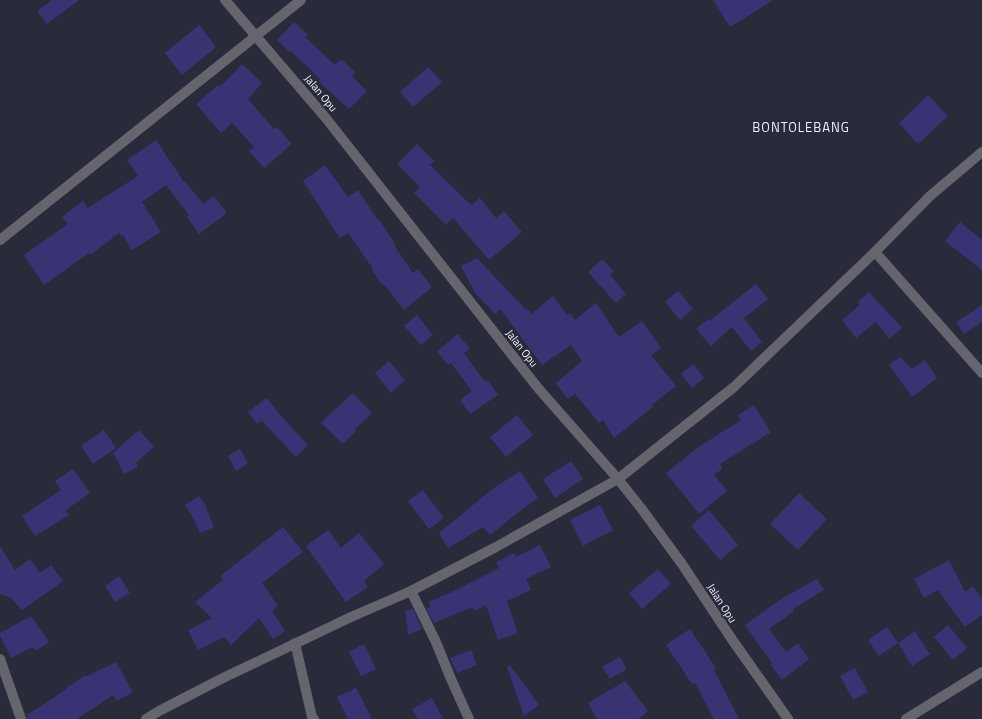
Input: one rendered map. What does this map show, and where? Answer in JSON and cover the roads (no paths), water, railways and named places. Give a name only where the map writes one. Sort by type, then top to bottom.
[{"type":"street","name":"Jalan Opu","points":[[225,0],[325,117],[538,388],[618,479],[641,508],[682,564],[731,638],[788,719]]},
{"type":"street","points":[[0,240],[301,0]]},
{"type":"street","points":[[146,719],[159,710],[295,643],[411,591],[496,547],[618,479],[734,387],[875,252],[930,196],[982,152]]},
{"type":"street","points":[[875,252],[982,373]]},
{"type":"street","points":[[411,591],[435,640],[469,719]]},
{"type":"street","points":[[295,643],[312,717],[314,719]]},
{"type":"street","points":[[0,659],[21,719]]},
{"type":"street","points":[[906,719],[982,672]]},
{"type":"district","name":"BONTOLEBANG","points":[[801,127]]}]
